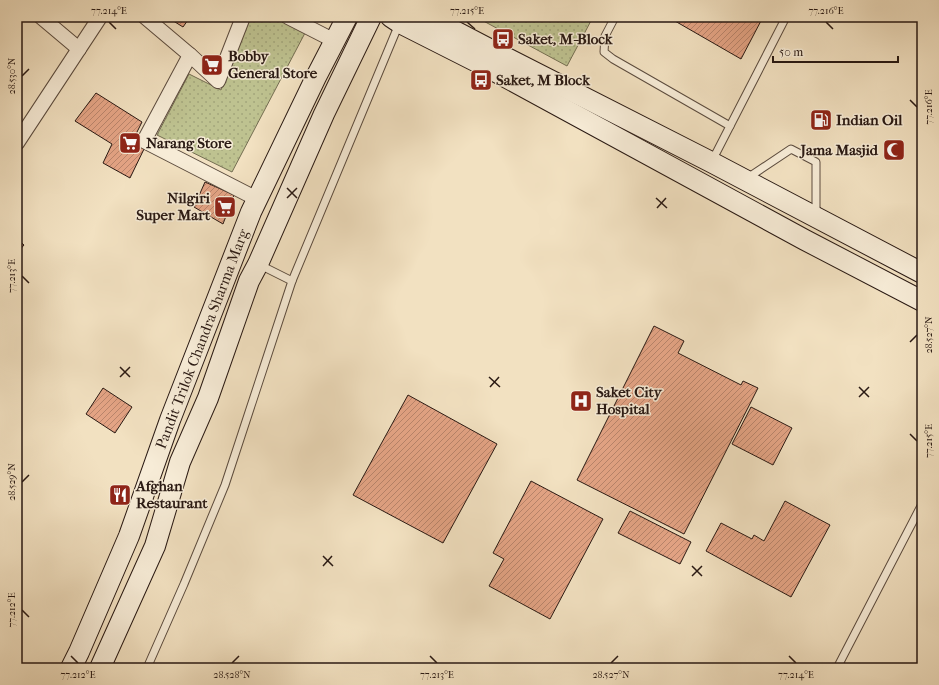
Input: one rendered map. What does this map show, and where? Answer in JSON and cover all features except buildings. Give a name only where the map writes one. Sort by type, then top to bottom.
[{"type":"main road","name":"Pandit Trilok Chandra Sharma Marg","points":[[71,668],[129,536],[170,420],[251,212],[316,77],[347,17]]},
{"type":"main road","name":"Pandit Trilok Chandra Sharma Marg","points":[[104,666],[155,546],[180,462],[208,398],[249,281],[258,264],[324,114],[371,17]]},
{"type":"main road","points":[[428,17],[492,60],[798,236],[922,301]]},
{"type":"main road","points":[[396,20],[492,60],[711,162],[922,273]]},
{"type":"street","points":[[41,17],[79,49]]},
{"type":"street","points":[[17,143],[100,17]]},
{"type":"street","points":[[144,17],[190,55],[218,81],[243,17]]},
{"type":"street","points":[[288,17],[335,41]]},
{"type":"street","points":[[190,55],[144,140],[257,199]]},
{"type":"lane","points":[[616,17],[605,36],[604,52],[613,59],[730,126]]},
{"type":"lane","points":[[711,162],[786,17]]},
{"type":"lane","points":[[147,668],[225,485],[292,281],[396,20]]},
{"type":"lane","points":[[744,180],[791,149],[816,162],[816,217]]},
{"type":"lane","points":[[258,264],[292,281]]},
{"type":"lane","points":[[837,668],[922,504]]},
{"type":"green space","points":[[250,17],[273,17],[305,33],[232,172],[157,135],[189,74],[221,90]]},
{"type":"green space","points":[[476,17],[593,17],[567,66]]},
{"type":"place","name":"Saket, M-Block","points":[[503,39]]},
{"type":"place","name":"Bobby General Store","points":[[212,65]]},
{"type":"place","name":"Saket, M Block","points":[[481,80]]},
{"type":"place","name":"Indian Oil","points":[[821,120]]},
{"type":"place","name":"Narang Store","points":[[130,143]]},
{"type":"place","name":"Jama Masjid","points":[[894,150]]},
{"type":"place","name":"Nilgiri Super Mart","points":[[225,207]]},
{"type":"place","name":"Saket City Hospital","points":[[581,401]]},
{"type":"place","name":"Afghan Restaurant","points":[[120,495]]}]
